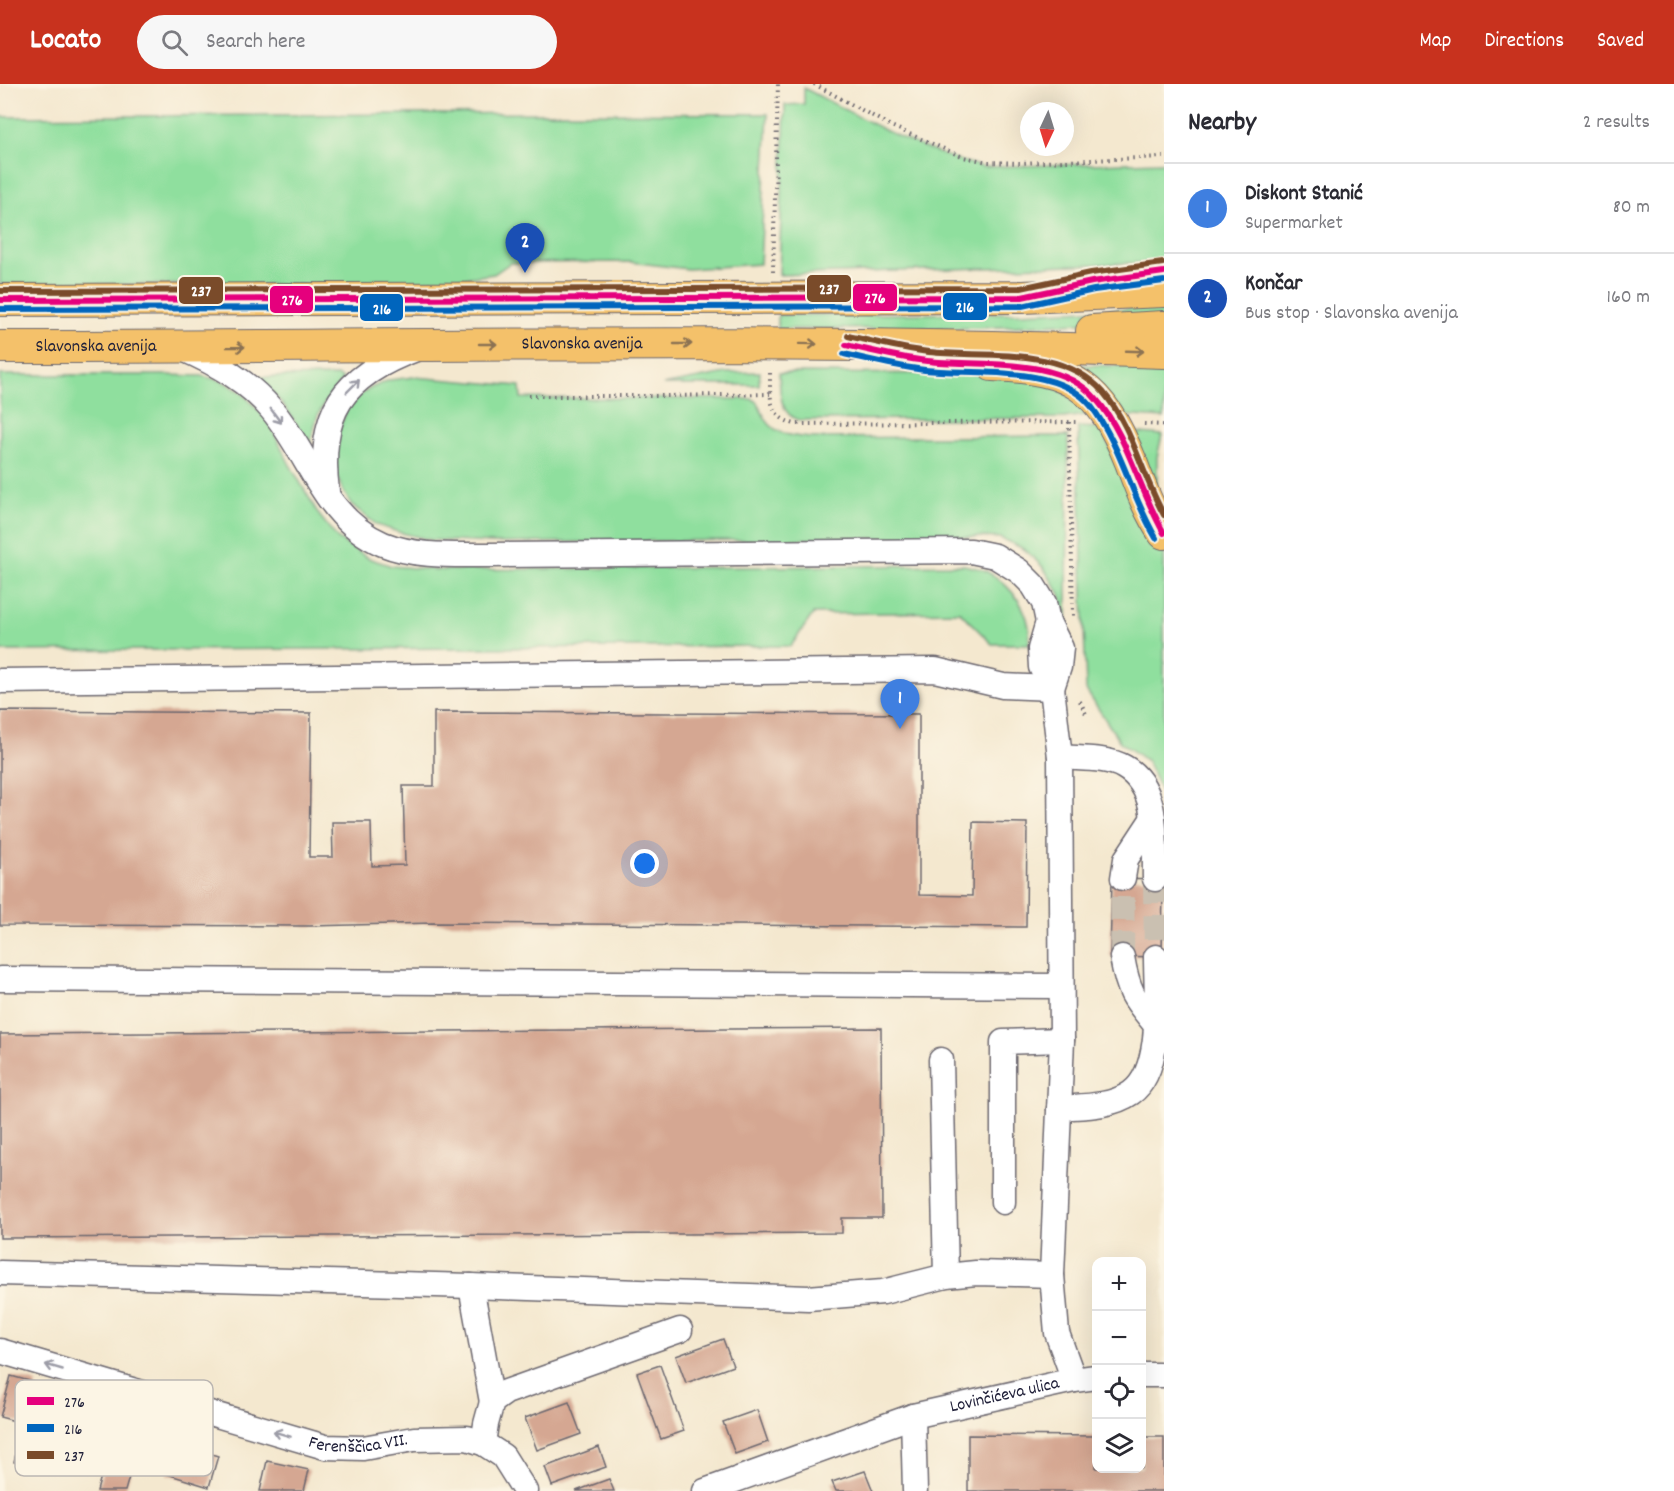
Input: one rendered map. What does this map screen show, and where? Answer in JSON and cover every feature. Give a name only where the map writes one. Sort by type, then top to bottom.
[{"type":"main road","points":[[1022,297],[1068,285],[1113,277],[1164,272]]},
{"type":"main road","points":[[0,300],[1022,297],[1164,291]]},
{"type":"main road","points":[[993,346],[1051,335],[1164,327]]},
{"type":"main road","name":"Slavonska avenija","points":[[0,348],[430,344],[846,345],[993,346],[1164,352]]},
{"type":"main road","points":[[846,345],[927,362],[1019,366],[1053,372],[1079,384],[1095,397],[1112,423],[1144,495],[1164,533]]},
{"type":"street","points":[[328,499],[324,465],[326,434],[334,409],[349,389],[370,370],[393,358],[430,344]]},
{"type":"street","points":[[178,347],[208,360],[253,389],[273,411],[328,499],[342,516],[363,534],[385,545],[411,551],[442,554],[971,551],[995,556],[1019,571],[1033,585],[1044,603],[1048,622],[1061,648],[1059,667],[1052,688],[1060,757],[1062,1040],[1052,1275],[1057,1333],[1085,1378]]},
{"type":"street","points":[[0,681],[934,669],[1003,686],[1052,688]]},
{"type":"street","points":[[1060,757],[1109,762],[1124,767],[1141,781],[1148,796],[1153,818],[1155,879]]},
{"type":"street","points":[[1123,878],[1126,859],[1153,818]]},
{"type":"street","points":[[1122,957],[1127,984],[1135,1000],[1155,1024]]},
{"type":"street","points":[[1059,1108],[1089,1106],[1114,1101],[1131,1092],[1144,1078],[1151,1060],[1155,1024],[1156,957]]},
{"type":"street","points":[[0,979],[1061,986]]},
{"type":"street","points":[[1003,1202],[1004,1042],[1062,1040]]},
{"type":"street","points":[[941,1060],[946,1276]]},
{"type":"street","points":[[0,1273],[808,1298],[884,1292],[946,1276],[976,1273],[1052,1275]]},
{"type":"street","points":[[471,1286],[492,1402],[483,1443],[503,1456],[525,1491]]},
{"type":"street","points":[[492,1402],[506,1392],[680,1330]]},
{"type":"street","name":"Ferenščica VII.","points":[[0,1351],[98,1380]]},
{"type":"street","points":[[1146,1376],[1164,1375]]},
{"type":"street","name":"Lovinčićeva ulica","points":[[705,1491],[913,1416],[1085,1378]]},
{"type":"street","name":"Ferenščica VII.","points":[[213,1414],[325,1447],[363,1448],[414,1439],[467,1438],[483,1443]]},
{"type":"street","points":[[913,1416],[915,1491]]},
{"type":"path","points":[[772,276],[778,84]]},
{"type":"path","points":[[814,84],[891,126],[963,157],[1020,163],[1164,157]]},
{"type":"path","points":[[770,373],[773,409],[783,421],[795,424],[1090,422]]},
{"type":"path","points":[[530,396],[770,394]]},
{"type":"path","points":[[1069,422],[1074,625]]},
{"type":"path","points":[[1078,693],[1086,714]]},
{"type":"green space","points":[[804,88],[914,143],[960,161],[984,167],[1164,162],[1164,262],[779,275],[785,105],[804,104]]},
{"type":"green space","points":[[548,113],[768,114],[760,264],[688,269],[631,262],[510,263],[494,274],[414,285],[0,284],[0,117]]},
{"type":"green space","points":[[1164,307],[1164,319],[981,328],[778,329],[778,315],[1018,313]]},
{"type":"green space","points":[[1080,365],[1164,367],[1164,418],[1120,415],[1079,368]]},
{"type":"green space","points":[[760,372],[759,385],[663,385],[726,373]]},
{"type":"green space","points":[[779,373],[999,374],[1048,381],[1093,414],[1064,418],[799,420],[792,417],[784,407],[780,394]]},
{"type":"green space","points":[[0,375],[202,376],[222,381],[241,392],[267,419],[319,515],[338,539],[368,558],[392,566],[438,570],[964,565],[986,571],[1005,584],[1013,593],[1028,622],[1029,644],[992,644],[960,612],[813,614],[791,646],[0,651]]},
{"type":"green space","points":[[337,376],[343,379],[317,417],[310,445],[283,404],[256,377]]},
{"type":"green space","points":[[414,377],[520,386],[521,398],[753,399],[771,426],[789,435],[811,438],[1068,436],[1067,622],[1060,594],[1043,567],[1024,549],[1000,538],[494,543],[431,540],[377,525],[352,505],[343,491],[336,474],[333,445],[347,409],[360,395],[389,380]]},
{"type":"green space","points":[[1078,427],[1101,428],[1144,521],[1164,550],[1164,798],[1147,761],[1120,742],[1086,690]]},
{"type":"green space","points":[[1129,432],[1162,435],[1157,457],[1157,484],[1154,484]]},
{"type":"building","points":[[0,711],[311,713],[309,857],[333,857],[332,822],[371,822],[372,866],[405,865],[403,786],[434,786],[434,712],[919,714],[919,895],[972,896],[973,822],[1027,823],[1026,927],[433,923],[310,926],[0,925]]},
{"type":"building","points":[[1112,878],[1163,879],[1162,957],[1110,956]]},
{"type":"building","points":[[881,1028],[882,1218],[842,1218],[842,1233],[0,1238],[0,1034]]},
{"type":"building","points":[[723,1339],[733,1366],[686,1383],[676,1356]]},
{"type":"building","points":[[660,1365],[684,1431],[661,1439],[637,1373]]},
{"type":"building","points":[[11,1376],[26,1380],[15,1380],[15,1421],[0,1417]]},
{"type":"building","points":[[569,1402],[581,1434],[537,1450],[525,1418]]},
{"type":"building","points":[[757,1410],[768,1442],[735,1454],[723,1422]]},
{"type":"building","points":[[968,1435],[1092,1436],[1092,1473],[1146,1473],[1146,1437],[1164,1437],[1164,1491],[968,1491]]},
{"type":"building","points":[[599,1447],[606,1467],[552,1486],[545,1467]]},
{"type":"building","points":[[213,1454],[218,1456],[213,1473]]},
{"type":"building","points":[[267,1461],[309,1470],[304,1491],[260,1491]]},
{"type":"building","points":[[865,1471],[873,1491],[836,1491],[832,1482]]},
{"type":"building","points":[[101,1476],[129,1476],[125,1491],[97,1491]]},
{"type":"building","points":[[173,1476],[212,1476],[209,1487]]},
{"type":"building","points":[[609,1479],[614,1491],[576,1491]]},
{"type":"tunnel","points":[[1122,957],[1123,878]]},
{"type":"tunnel","points":[[1155,879],[1156,957]]},
{"type":"transit line","name":"237","points":[[0,291],[1021,288],[1091,273],[1163,263]]},
{"type":"transit line","name":"276","points":[[0,300],[1022,297],[1092,282],[1164,272]]},
{"type":"transit line","name":"216","points":[[0,309],[1022,306],[1094,290],[1164,281]]},
{"type":"transit line","name":"237","points":[[848,336],[929,352],[1045,360],[1086,377],[1103,392],[1122,420],[1164,515]]},
{"type":"transit line","name":"276","points":[[846,345],[927,361],[1040,369],[1061,375],[1080,385],[1107,413],[1125,446],[1164,533]]},
{"type":"transit line","name":"216","points":[[844,354],[925,370],[1037,377],[1058,383],[1076,393],[1091,406],[1110,437],[1156,538]]},
{"type":"place","name":"Končar","points":[[525,273]]},
{"type":"place","name":"Diskont Stanić","points":[[900,729]]}]
